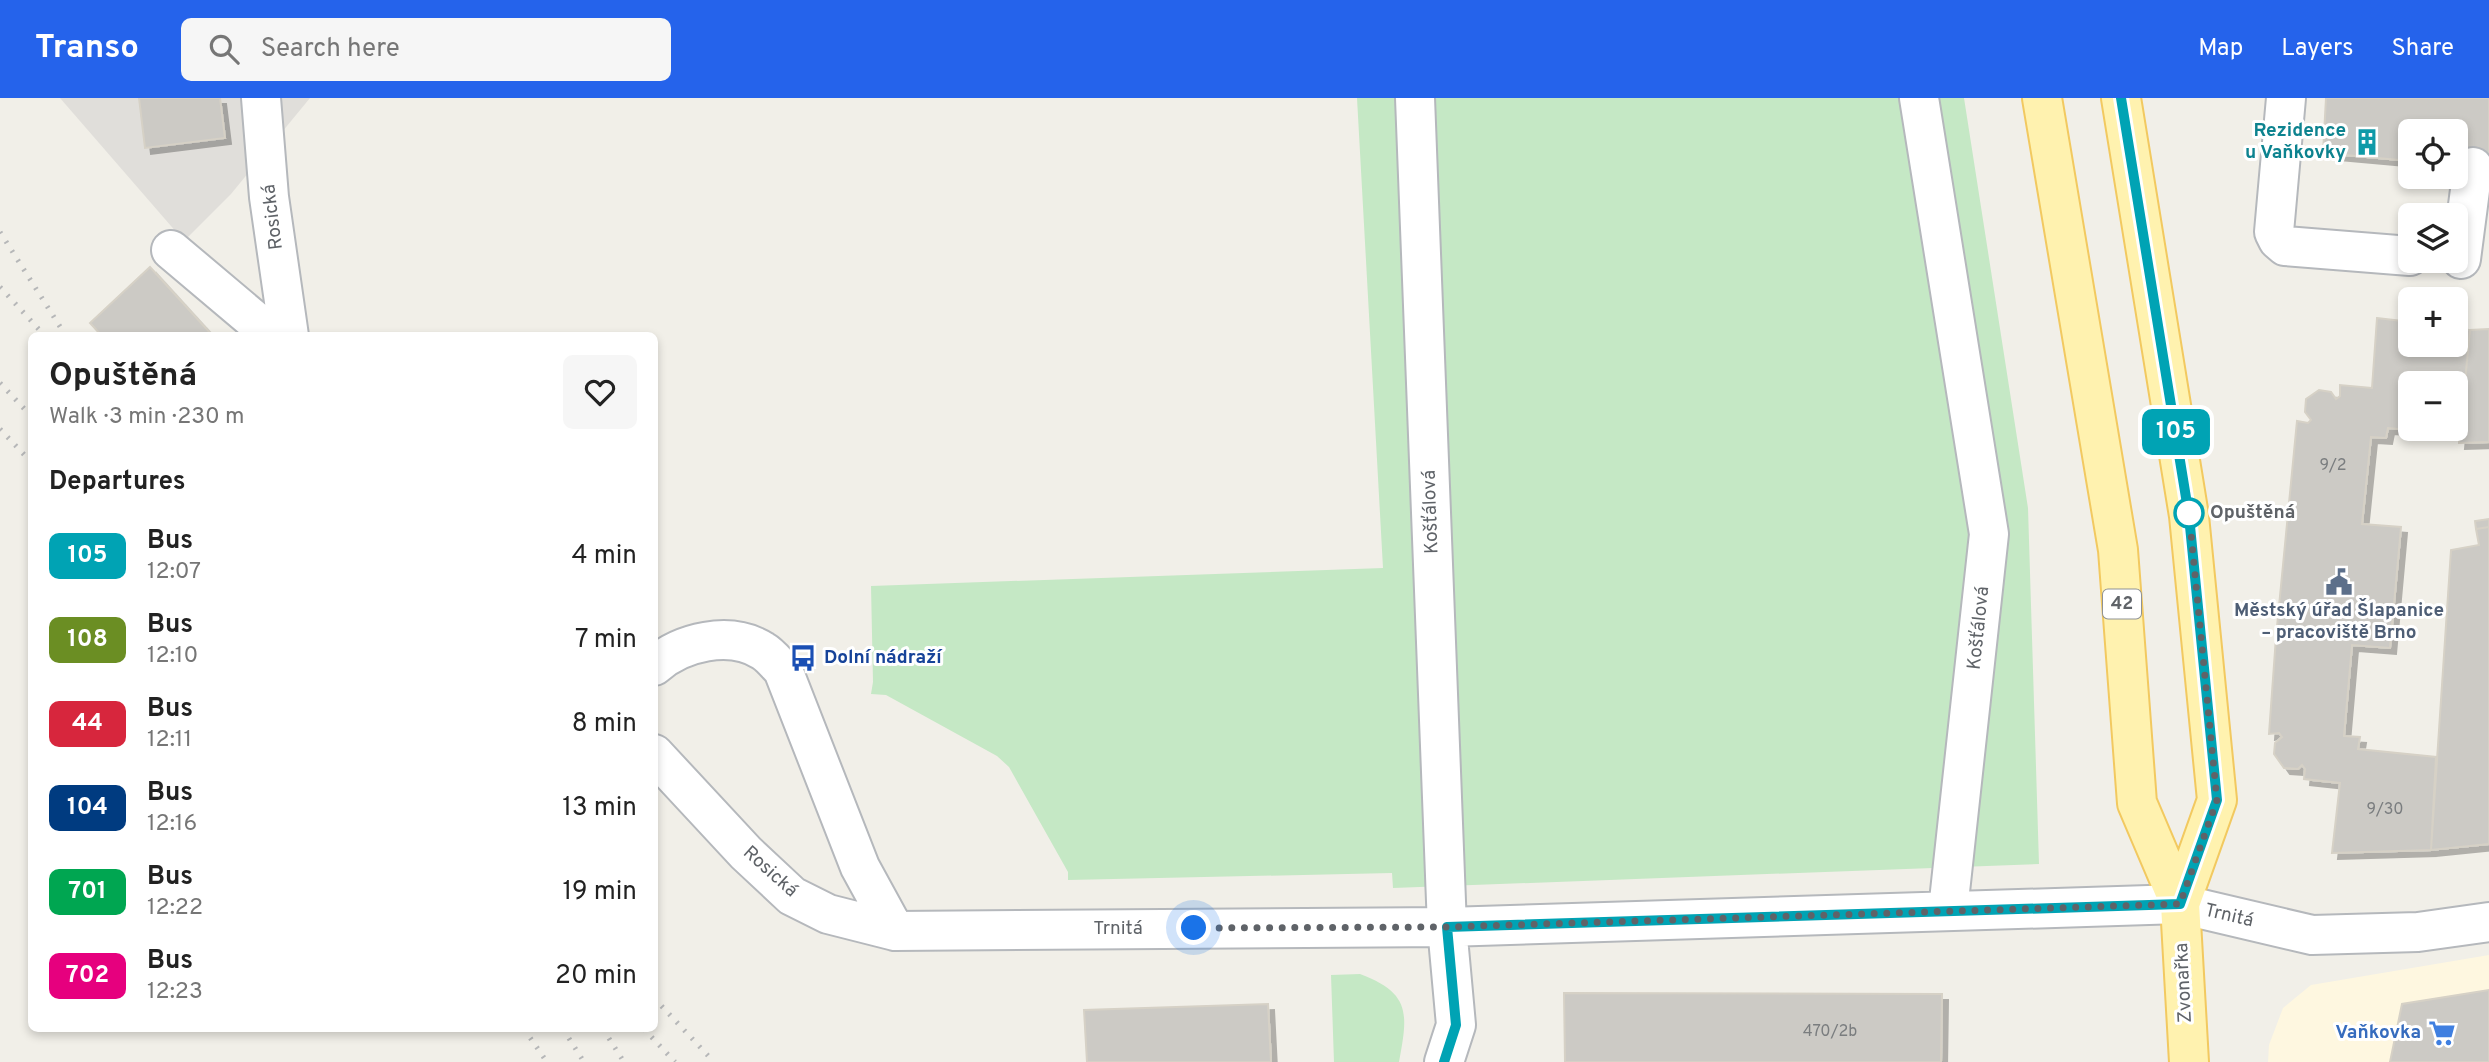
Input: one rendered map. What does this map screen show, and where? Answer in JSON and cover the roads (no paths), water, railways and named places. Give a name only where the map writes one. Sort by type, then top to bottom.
[{"type":"main road","name":"42","points":[[2042,98],[2118,550],[2137,803],[2180,904]]},
{"type":"main road","name":"42","points":[[2121,98],[2189,516],[2217,800],[2180,904]]},
{"type":"main road","name":"Zvonařka","points":[[2180,904],[2189,1062]]},
{"type":"street","name":"Rosická","points":[[261,98],[269,197],[288,332]]},
{"type":"street","name":"Košťálová","points":[[1415,98],[1447,927],[1456,1025],[1444,1062]]},
{"type":"street","name":"Košťálová","points":[[1919,98],[1989,534],[1948,910]]},
{"type":"street","points":[[2286,98],[2274,232],[2278,240],[2285,246],[2398,255]]},
{"type":"street","points":[[2468,260],[2473,167]]},
{"type":"street","points":[[171,250],[268,332]]},
{"type":"street","points":[[658,663],[668,654],[708,640],[737,642],[762,650],[783,670],[860,867],[907,931]]},
{"type":"street","name":"Rosická","points":[[658,758],[746,853],[792,896],[828,914],[907,931]]},
{"type":"street","name":"Trnitá","points":[[907,931],[1447,927],[2180,904],[2312,935],[2418,932],[2489,922]]},
{"type":"railway","points":[[0,232],[63,332]]},
{"type":"railway","points":[[0,287],[41,332]]},
{"type":"railway","points":[[0,383],[28,413]]},
{"type":"railway","points":[[0,429],[28,459]]},
{"type":"railway","points":[[658,1002],[714,1062]]},
{"type":"railway","points":[[526,1032],[547,1062]]},
{"type":"railway","points":[[565,1032],[584,1062]]},
{"type":"railway","points":[[605,1032],[624,1062]]},
{"type":"railway","points":[[647,1032],[675,1062]]},
{"type":"place","name":"Rezidence u Vaňkovky","points":[[2367,142]]},
{"type":"place","name":"Opuštěná","points":[[2189,513]]},
{"type":"place","name":"Městský úřad Šlapanice – pracoviště Brno","points":[[2339,582]]},
{"type":"place","name":"Dolní nádraží","points":[[803,658]]},
{"type":"place","name":"Vaňkovka","points":[[2442,1033]]}]
